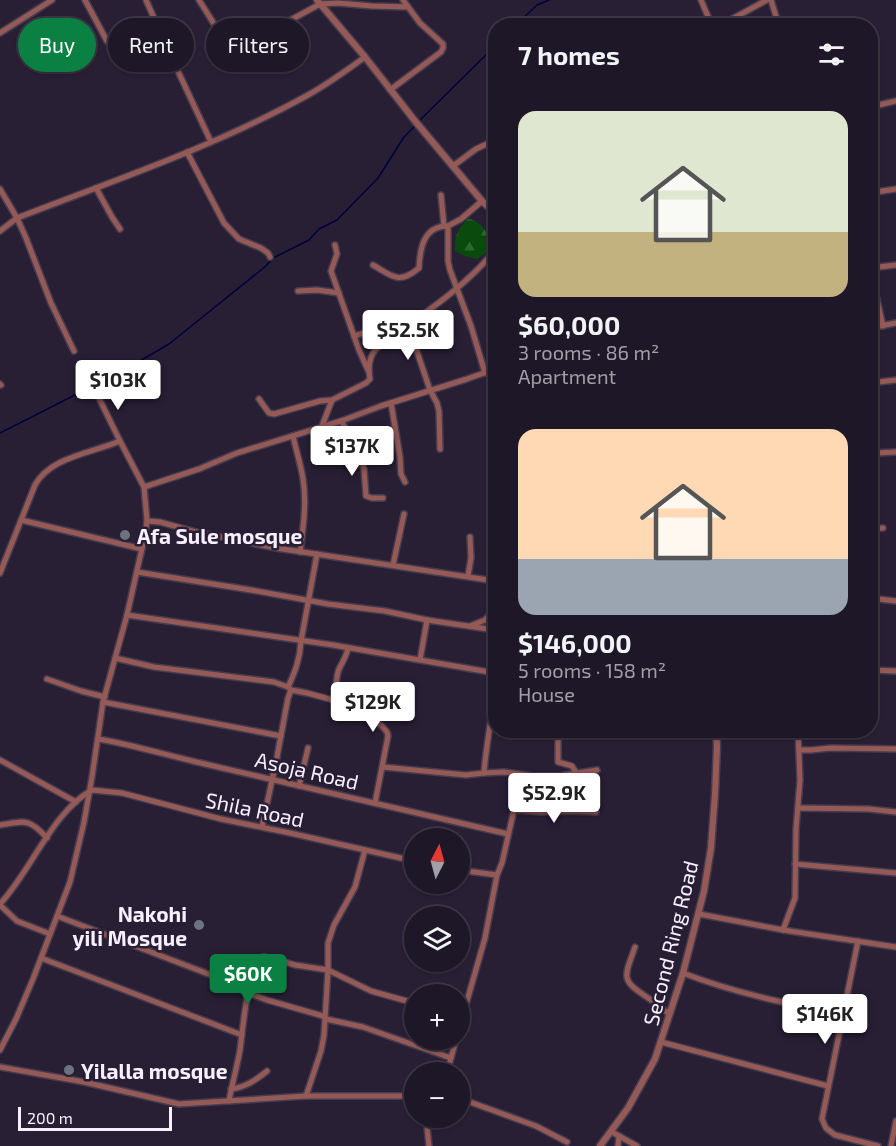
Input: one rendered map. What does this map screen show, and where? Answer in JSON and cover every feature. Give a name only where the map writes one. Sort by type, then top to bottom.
[{"type":"street","points":[[0,33],[52,0]]},
{"type":"street","points":[[85,0],[106,41]]},
{"type":"street","points":[[146,0],[211,142]]},
{"type":"street","points":[[199,0],[231,51],[237,54],[319,2],[408,7]]},
{"type":"street","points":[[390,90],[441,52],[443,48],[442,44],[426,30],[404,0]]},
{"type":"street","points":[[700,0],[708,18]]},
{"type":"street","points":[[734,18],[769,0],[776,18]]},
{"type":"street","points":[[319,2],[415,122],[488,207]]},
{"type":"street","points":[[0,231],[17,218],[211,142],[309,95],[365,57]]},
{"type":"street","points":[[878,104],[896,101]]},
{"type":"street","points":[[453,166],[488,143]]},
{"type":"street","points":[[187,153],[229,230],[239,238],[261,248],[270,256]]},
{"type":"street","points":[[96,188],[120,229]]},
{"type":"street","points":[[0,189],[17,218],[51,303],[74,351]]},
{"type":"street","points":[[878,192],[896,189]]},
{"type":"street","points":[[441,195],[448,261],[471,326],[484,373]]},
{"type":"street","points":[[373,265],[392,276],[400,278],[410,276],[419,268],[420,248],[432,231],[461,219],[482,201]]},
{"type":"street","points":[[259,399],[269,413],[273,414],[332,400],[370,379],[331,271],[337,254],[335,245]]},
{"type":"street","points":[[369,373],[373,352],[457,289],[488,260]]},
{"type":"street","points":[[878,268],[896,265]]},
{"type":"street","points":[[298,291],[317,290],[339,293]]},
{"type":"street","points":[[878,304],[883,326]]},
{"type":"street","points":[[878,327],[896,323]]},
{"type":"street","points":[[354,336],[385,327],[406,326]]},
{"type":"street","points":[[406,326],[439,411],[441,449]]},
{"type":"street","points":[[144,488],[237,453],[488,372]]},
{"type":"street","points":[[878,382],[896,380]]},
{"type":"street","points":[[0,1050],[16,1019],[70,882],[90,792],[104,699],[127,615],[147,521],[144,488],[95,390]]},
{"type":"street","points":[[322,426],[332,400]]},
{"type":"street","points":[[391,403],[401,474],[405,482]]},
{"type":"street","points":[[341,421],[358,447],[364,469],[366,496],[383,498]]},
{"type":"street","points":[[293,436],[304,485],[305,505],[300,552]]},
{"type":"street","points":[[0,573],[38,480],[54,465],[120,441]]},
{"type":"street","points":[[878,453],[896,452]]},
{"type":"street","points":[[393,565],[404,514]]},
{"type":"street","points":[[21,520],[142,549]]},
{"type":"street","points":[[147,521],[300,552],[488,579]]},
{"type":"street","points":[[878,528],[883,528]]},
{"type":"street","points":[[468,576],[471,558],[470,537]]},
{"type":"street","points":[[262,827],[288,698],[300,654],[317,554]]},
{"type":"street","points":[[137,572],[488,629]]},
{"type":"street","points":[[878,599],[896,601]]},
{"type":"street","points":[[127,615],[488,672]]},
{"type":"street","points":[[470,626],[488,617]]},
{"type":"street","points":[[420,660],[427,620]]},
{"type":"street","points":[[337,701],[336,687],[339,669],[348,649]]},
{"type":"street","points":[[115,658],[154,667],[274,682],[290,689],[361,705],[387,732],[388,740],[375,803]]},
{"type":"street","points":[[878,670],[896,671]]},
{"type":"street","points":[[47,679],[104,699],[281,736]]},
{"type":"street","points":[[484,773],[488,738]]},
{"type":"street","points":[[559,738],[558,762],[572,766],[577,774]]},
{"type":"street","name":"Second Ring Road","points":[[600,1146],[612,1132],[638,1091],[655,1059],[683,973],[699,914],[711,848],[716,738]]},
{"type":"street","points":[[783,930],[795,898],[795,829],[800,780],[798,738]]},
{"type":"street","name":"Asoja Road","points":[[98,739],[508,834]]},
{"type":"street","points":[[299,786],[308,748]]},
{"type":"street","points":[[799,750],[896,749]]},
{"type":"street","points":[[0,760],[76,802]]},
{"type":"street","points":[[383,767],[466,775],[504,772],[534,776],[559,776],[597,770]]},
{"type":"street","points":[[470,985],[484,938],[497,874],[502,863],[516,801],[518,774]]},
{"type":"street","name":"Shila Road","points":[[90,792],[97,790],[122,794],[213,818],[404,859]]},
{"type":"street","points":[[50,934],[17,921],[0,904],[46,838],[76,802],[90,792]]},
{"type":"street","points":[[798,808],[868,809],[896,812]]},
{"type":"street","points":[[514,810],[596,812]]},
{"type":"street","points":[[0,825],[24,821],[37,827],[46,838]]},
{"type":"street","points":[[306,1096],[321,1051],[326,1019],[328,943],[355,887],[365,850]]},
{"type":"street","points":[[795,864],[896,873]]},
{"type":"street","points":[[470,871],[497,874]]},
{"type":"street","points":[[699,914],[783,930],[896,947]]},
{"type":"street","points":[[57,916],[211,975],[248,993],[324,1016],[326,1019],[363,1027],[451,1058]]},
{"type":"street","points":[[858,941],[822,1119],[826,1128],[835,1135],[878,1146]]},
{"type":"street","points":[[635,946],[627,968],[627,979],[631,986],[670,1014]]},
{"type":"street","points":[[41,958],[242,1035]]},
{"type":"street","points":[[229,1101],[248,993],[260,958],[328,970],[371,991],[404,1000]]},
{"type":"street","points":[[683,973],[721,987],[844,1015]]},
{"type":"street","points":[[661,1042],[828,1086]]},
{"type":"street","points":[[450,1062],[453,1050]]},
{"type":"street","points":[[0,1067],[84,1082],[179,1104],[306,1096],[404,1096]]},
{"type":"street","points":[[231,1089],[242,1087],[267,1071]]},
{"type":"street","points":[[470,1102],[536,1126],[567,1142]]},
{"type":"street","points":[[891,1146],[896,1121]]},
{"type":"street","points":[[427,1128],[429,1146]]},
{"type":"street","points":[[612,1132],[637,1146]]},
{"type":"street","points":[[618,1146],[619,1136]]},
{"type":"green space","points":[[468,219],[480,224],[488,236],[488,252],[477,259],[455,251],[457,233]]},
{"type":"waterway","points":[[523,18],[537,5],[549,0]]},
{"type":"waterway","points":[[418,122],[488,53]]},
{"type":"waterway","points":[[0,433],[126,369],[169,344],[273,258],[309,240],[319,229],[337,220],[378,178],[404,137],[415,126]]},
{"type":"place","name":"Afa Sule mosque","points":[[125,535]]},
{"type":"place","name":"Nakohi yili Mosque","points":[[199,925]]},
{"type":"place","name":"Yilalla mosque","points":[[69,1070]]}]
